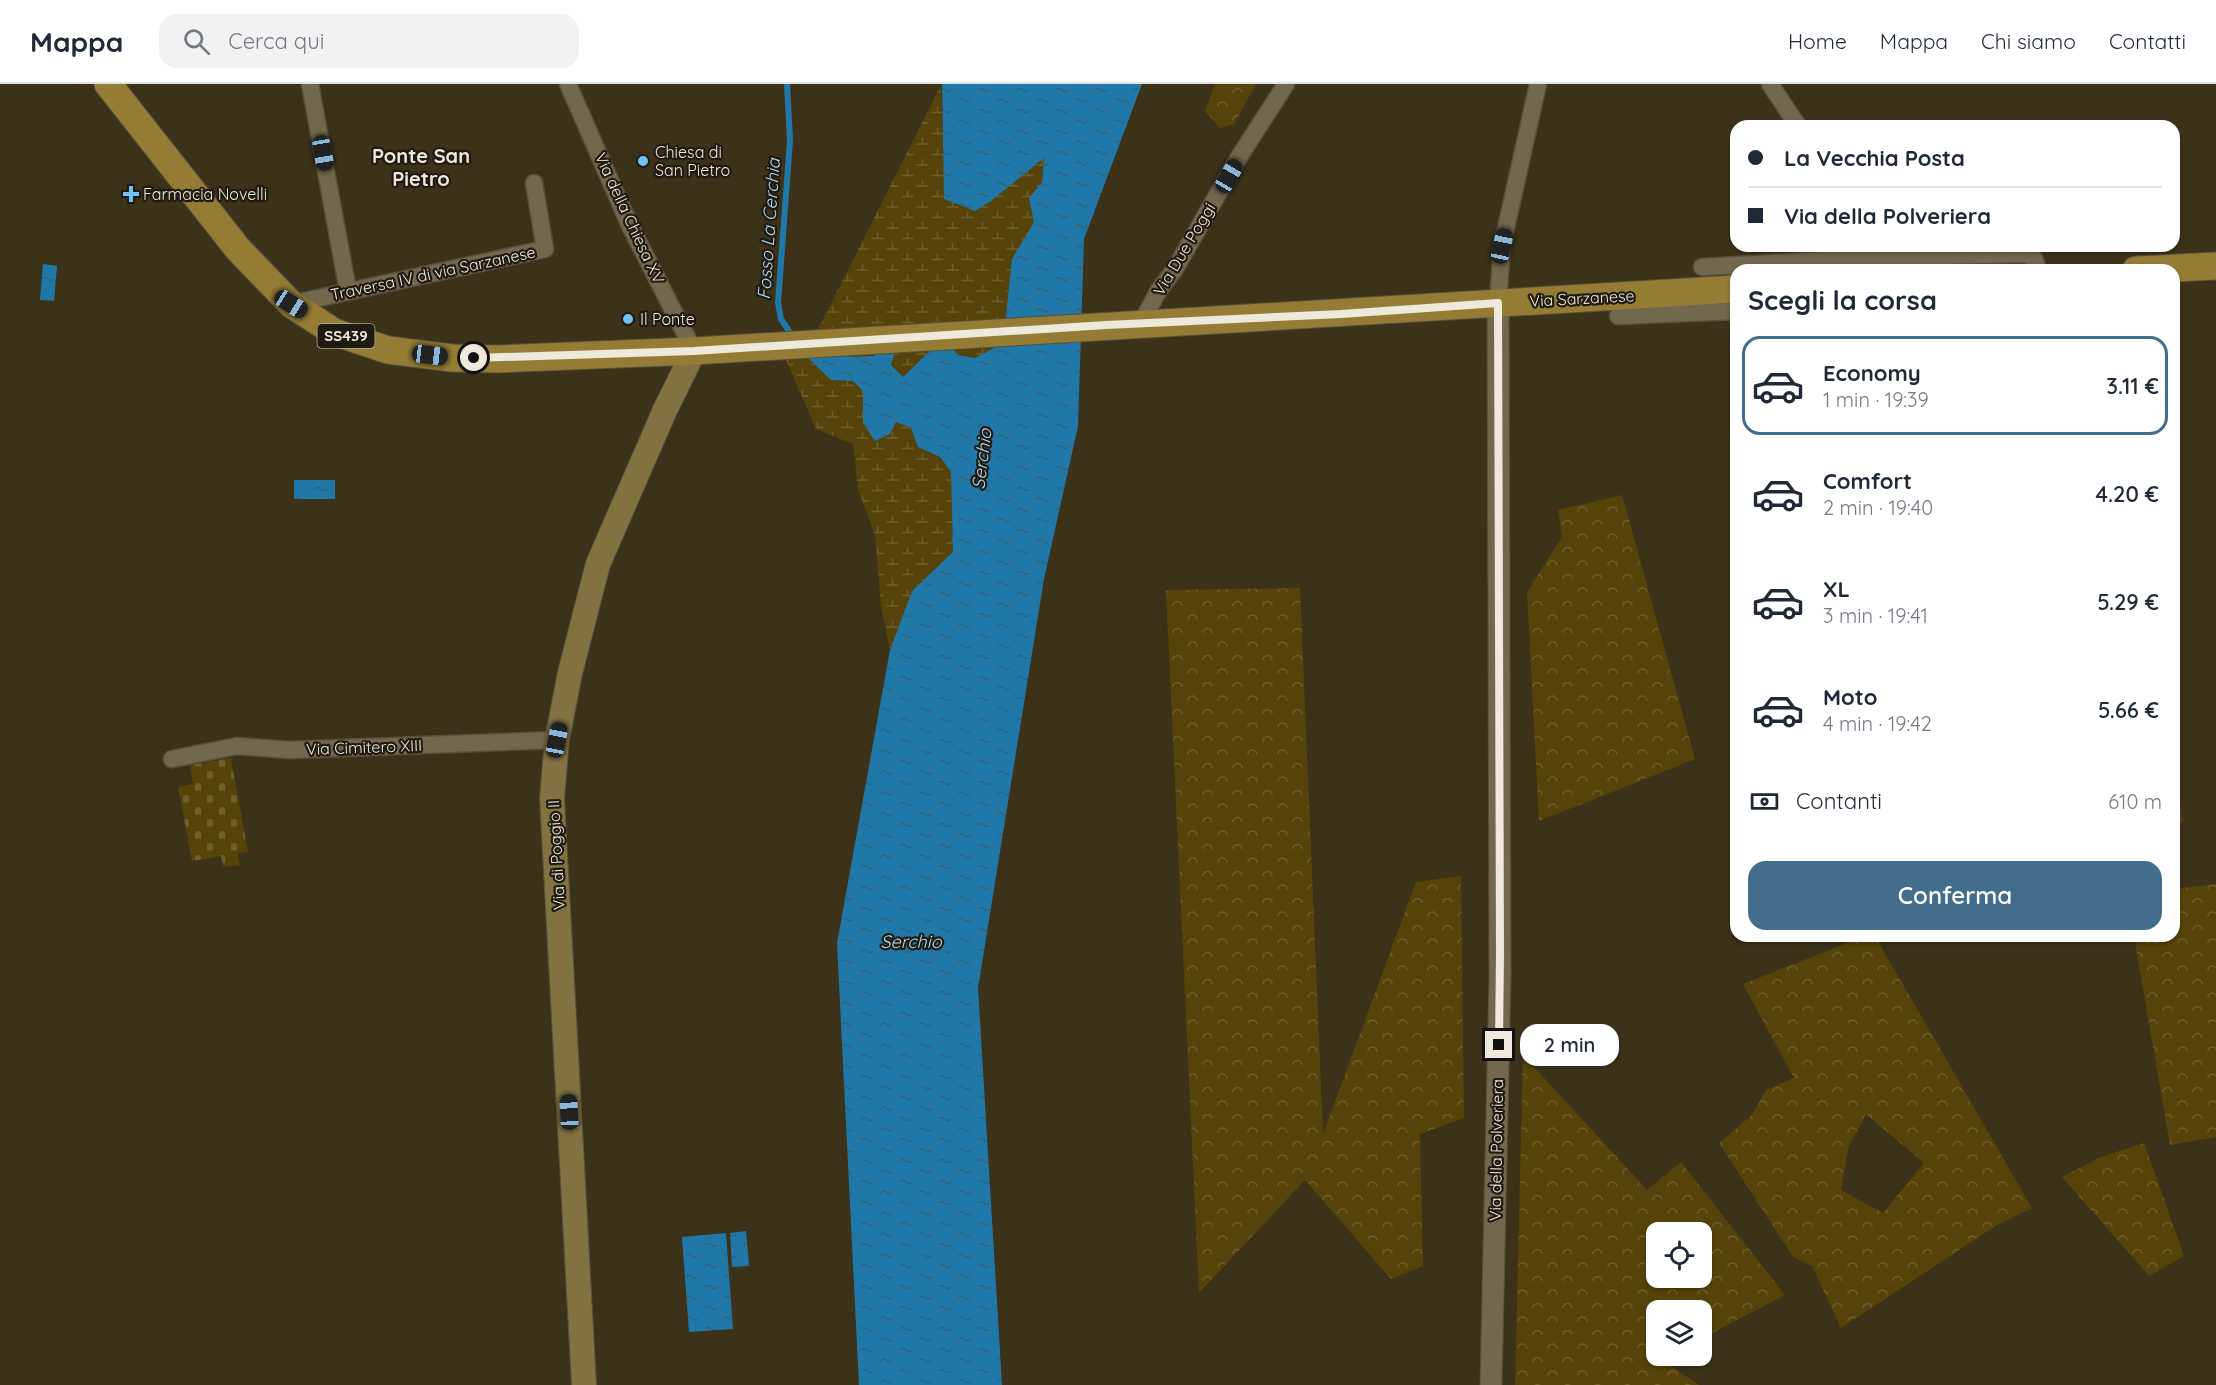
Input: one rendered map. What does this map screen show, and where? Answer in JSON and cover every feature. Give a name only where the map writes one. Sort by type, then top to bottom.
[{"type":"main road","name":"SS439","points":[[108,84],[238,249],[291,304],[334,332],[388,350],[452,358],[496,359],[694,351],[1141,324]]},
{"type":"main road","points":[[2180,268],[2216,266]]},
{"type":"main road","name":"Via Sarzanese","points":[[1141,324],[1730,290]]},
{"type":"main road","name":"Via di Poggio II","points":[[584,1385],[552,798],[557,740],[570,673],[598,564],[665,410],[694,351]]},
{"type":"street","points":[[310,84],[348,291]]},
{"type":"street","name":"Via della Chiesa XV","points":[[568,84],[630,225],[694,351]]},
{"type":"street","name":"Via Due Poggi","points":[[1141,324],[1159,290],[1175,269],[1239,158],[1286,84]]},
{"type":"street","points":[[1498,303],[1502,246],[1538,84]]},
{"type":"street","points":[[1770,84],[1794,120]]},
{"type":"street","name":"Traversa IV di via Sarzanese","points":[[291,304],[545,249],[534,183]]},
{"type":"street","points":[[1733,264],[1858,252],[2025,254],[2034,258],[2036,264]]},
{"type":"street","points":[[1702,267],[1730,264]]},
{"type":"street","name":"Via della Polveriera","points":[[1491,1385],[1500,977],[1498,303]]},
{"type":"street","points":[[1618,316],[1730,311]]},
{"type":"street","name":"Via Cimitero XIII","points":[[172,759],[237,747],[289,750],[557,740]]},
{"type":"green space","points":[[1215,84],[1256,84],[1234,124],[1220,128],[1205,111]]},
{"type":"green space","points":[[941,85],[945,199],[975,211],[991,201],[1044,157],[1042,182],[1029,198],[1035,222],[1012,259],[1003,343],[975,358],[957,355],[948,338],[937,344],[903,377],[891,365],[900,336],[882,344],[874,356],[849,357],[851,333],[843,381],[853,381],[863,391],[863,423],[896,422],[911,428],[918,447],[940,457],[951,472],[953,552],[912,591],[890,650],[881,606],[875,535],[858,489],[853,444],[816,429],[786,360],[805,355]]},
{"type":"green space","points":[[1622,495],[1695,759],[1539,821],[1527,592],[1562,537],[1558,510]]},
{"type":"green space","points":[[1300,588],[1323,1134],[1416,882],[1461,876],[1464,1118],[1420,1134],[1423,1266],[1391,1279],[1305,1180],[1199,1293],[1166,590]]},
{"type":"green space","points":[[231,758],[248,852],[238,853],[240,865],[223,867],[221,856],[192,861],[178,787],[193,784],[190,765]]},
{"type":"green space","points":[[2180,802],[2183,822],[2180,823]]},
{"type":"green space","points":[[2216,884],[2216,1137],[2170,1145],[2135,942],[2180,942],[2180,888]]},
{"type":"green space","points":[[1850,942],[1878,942],[2032,1208],[1997,1225],[1841,1328],[1812,1266],[1793,1257],[1719,1143],[1752,1115],[1766,1090],[1794,1078],[1743,984]],"holes":[[[1866,1114],[1924,1163],[1883,1213],[1841,1190],[1849,1146]]]},
{"type":"green space","points":[[1523,1055],[1647,1190],[1681,1162],[1785,1295],[1712,1333],[1712,1300],[1646,1300],[1646,1366],[1671,1366],[1699,1385],[1515,1385]]},
{"type":"green space","points":[[2144,1143],[2184,1256],[2149,1276],[2062,1177],[2101,1157]]},
{"type":"water","name":"Serchio","points":[[942,84],[1142,84],[1084,239],[1078,426],[1044,579],[978,988],[1002,1385],[859,1385],[837,943],[890,650],[912,591],[953,552],[951,472],[940,457],[918,447],[911,428],[896,422],[890,434],[875,441],[863,423],[863,391],[853,381],[831,380],[805,355],[851,333],[849,357],[874,356],[882,344],[900,334],[891,365],[903,377],[937,344],[948,338],[957,355],[975,358],[1003,343],[1012,259],[1034,222],[1029,198],[1042,182],[1044,158],[991,201],[975,211],[944,199]]},
{"type":"water","points":[[43,264],[57,266],[54,301],[40,300]]},
{"type":"water","points":[[294,480],[335,480],[335,499],[294,499]]},
{"type":"water","points":[[746,1231],[749,1266],[732,1267],[730,1233]]},
{"type":"water","points":[[726,1233],[733,1329],[689,1332],[682,1237]]},
{"type":"waterway","name":"Fosso La Cerchia","points":[[787,84],[790,140],[778,303],[781,319],[793,337]]},
{"type":"place","name":"Chiesa di San Pietro","points":[[643,161]]},
{"type":"place","name":"Farmacia Novelli","points":[[131,194]]},
{"type":"place","name":"Il Ponte","points":[[628,319]]},
{"type":"district","name":"Ponte San Pietro","points":[[421,168]]},
{"type":"route","points":[[474,358],[694,351],[1498,303],[1499,1045]]}]
